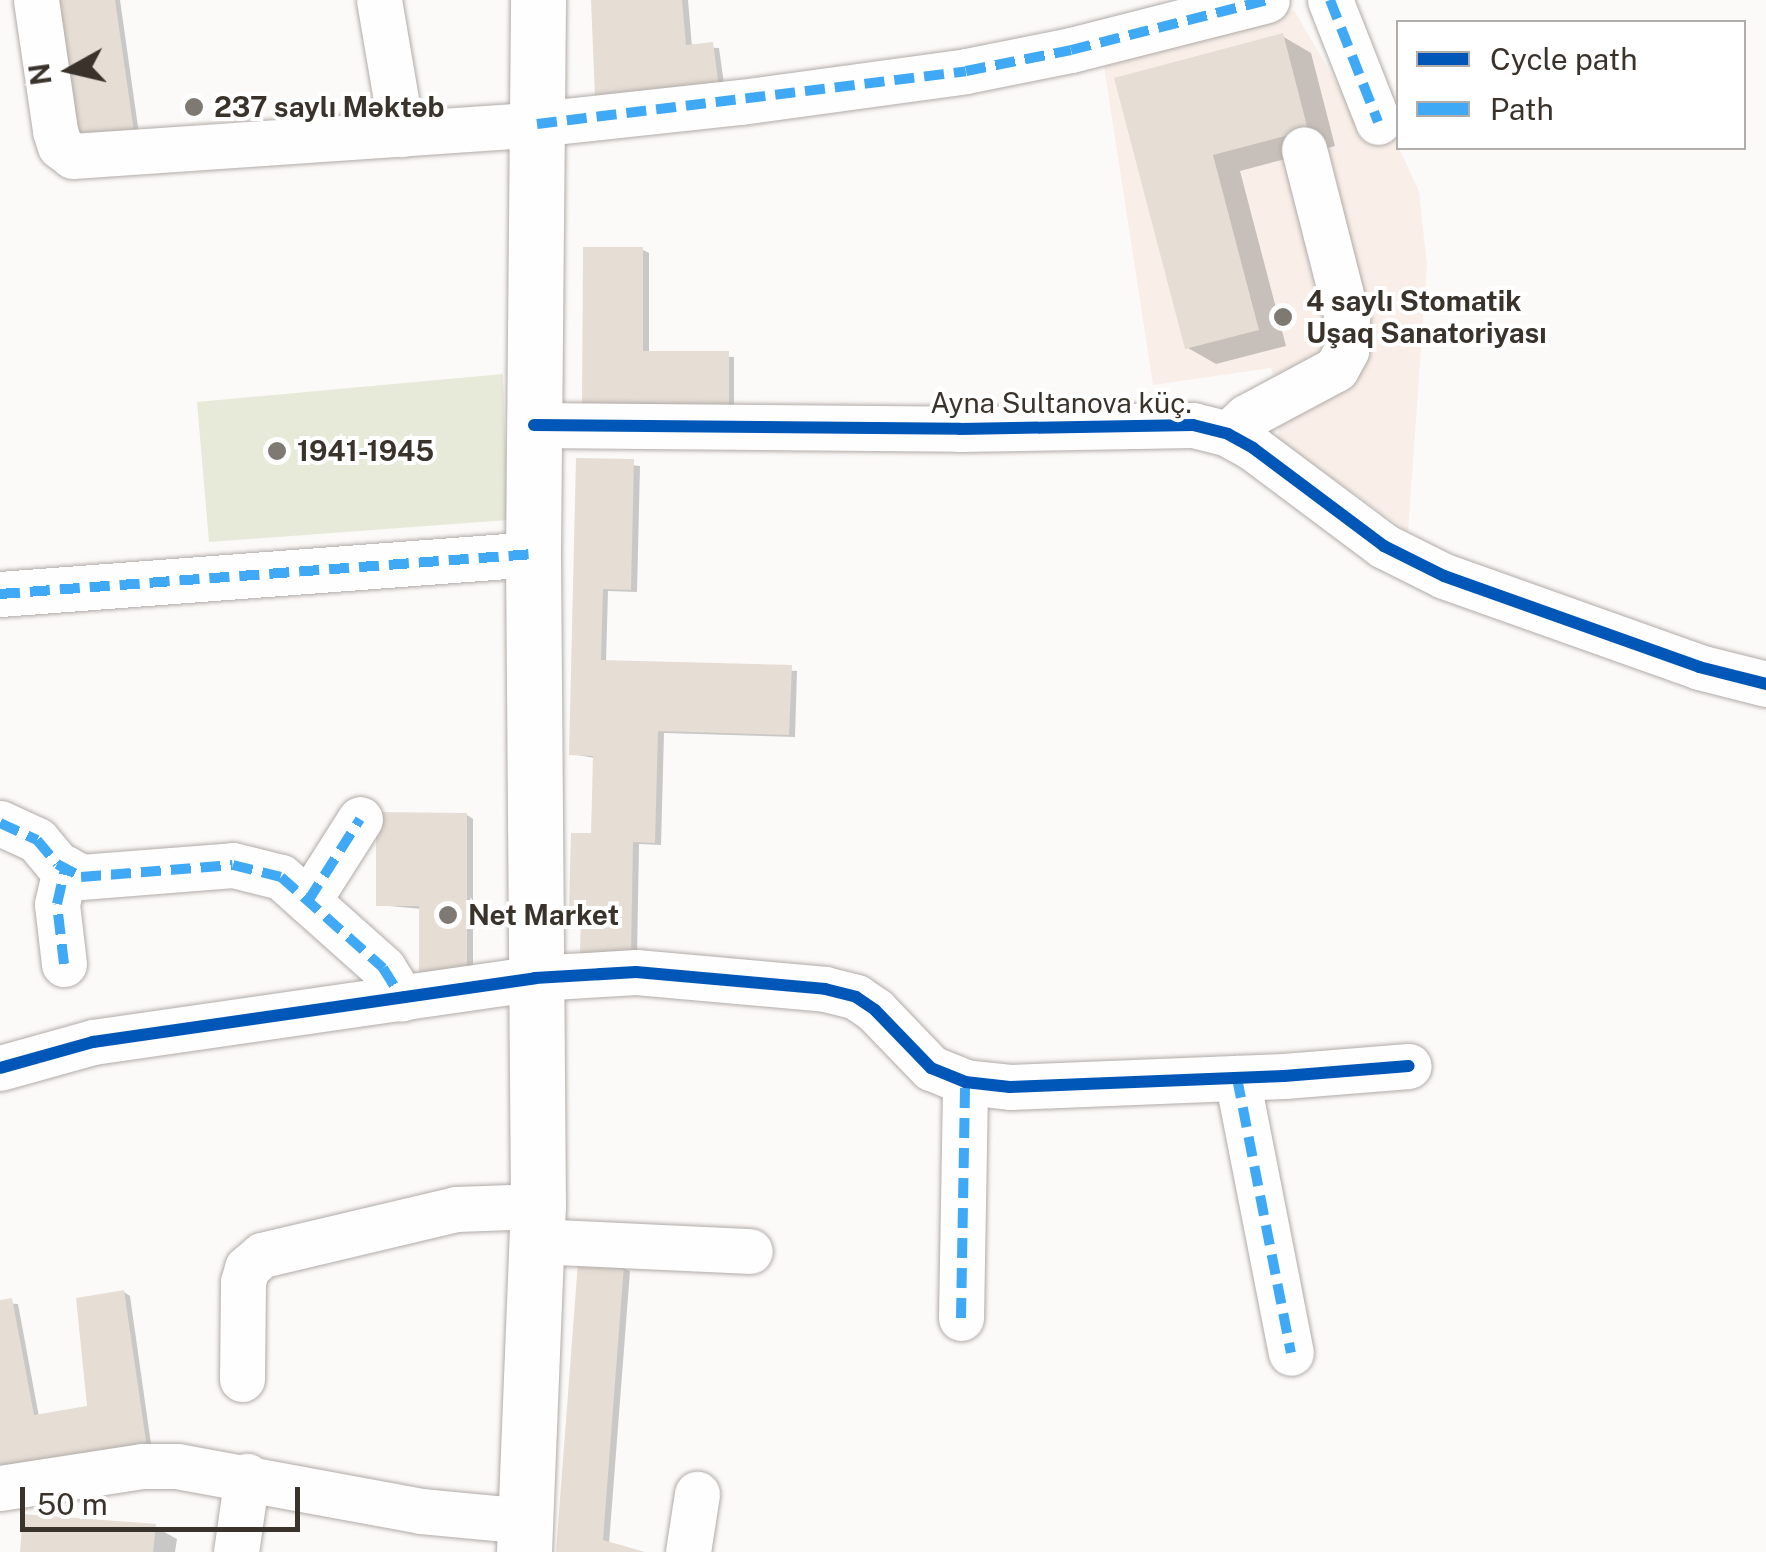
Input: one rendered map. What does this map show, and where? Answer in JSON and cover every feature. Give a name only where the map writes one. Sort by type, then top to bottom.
[{"type":"main road","points":[[526,1537],[537,1223],[533,554],[538,0]]},
{"type":"street","points":[[36,0],[55,131],[60,146],[73,156],[537,124],[966,71],[1071,50],[1267,0]]},
{"type":"street","points":[[379,0],[402,134]]},
{"type":"street","points":[[1330,0],[1378,122]]},
{"type":"street","points":[[1228,434],[1246,417],[1336,368],[1346,351],[1346,318],[1304,150]]},
{"type":"street","name":"Ayna Sultanova küç.","points":[[534,425],[960,429],[1168,424],[1228,434],[1281,465],[1360,528],[1410,560],[1699,666],[1766,684]]},
{"type":"street","points":[[0,594],[533,554]]},
{"type":"street","points":[[308,902],[360,819]]},
{"type":"street","points":[[0,823],[38,840],[64,868],[94,879],[233,866],[281,877],[383,968],[402,1000]]},
{"type":"street","points":[[64,868],[57,904],[64,964]]},
{"type":"street","points":[[0,1068],[93,1042],[535,978],[636,972],[825,989],[866,1003],[931,1068],[965,1082],[1010,1087],[1409,1066]]},
{"type":"street","points":[[1238,1078],[1291,1353]]},
{"type":"street","points":[[961,1318],[965,1082]]},
{"type":"street","points":[[242,1378],[243,1282],[247,1268],[262,1254],[456,1209],[750,1251]]},
{"type":"street","points":[[0,1488],[142,1466],[202,1467],[420,1511],[526,1537]]},
{"type":"street","points":[[236,1552],[247,1476]]},
{"type":"street","points":[[688,1552],[696,1494]]},
{"type":"shaded area","name":"4 saylı Stomatik Uşaq Sanatoriyası","points":[[1294,10],[1370,140],[1391,131],[1396,150],[1400,150],[1419,191],[1427,265],[1408,532],[1278,439],[1281,400],[1271,368],[1153,385],[1103,60]]},
{"type":"green space","points":[[503,374],[508,520],[209,542],[197,402]]},
{"type":"building","points":[[58,0],[115,0],[134,132],[77,140]]},
{"type":"building","points":[[591,0],[682,0],[686,45],[713,42],[719,88],[595,97]]},
{"type":"building","points":[[1283,33],[1308,130],[1213,155],[1259,330],[1185,349],[1114,78]]},
{"type":"building","points":[[583,247],[643,247],[643,351],[729,351],[729,409],[582,408]]},
{"type":"building","points":[[576,458],[634,459],[631,590],[603,589],[601,660],[792,665],[789,735],[658,731],[655,843],[633,842],[631,955],[580,954],[581,912],[569,911],[571,833],[591,833],[593,756],[569,755]]},
{"type":"building","points":[[376,812],[467,813],[467,972],[419,972],[419,906],[376,906]]},
{"type":"building","points":[[578,1262],[624,1265],[603,1540],[645,1552],[556,1552]]},
{"type":"building","points":[[124,1290],[147,1448],[0,1473],[0,1300],[12,1298],[34,1415],[87,1406],[76,1298]]},
{"type":"building","points":[[23,1514],[156,1524],[153,1552],[20,1552]]},
{"type":"marked path","points":[[537,124],[966,71],[1071,50],[1267,0]]},
{"type":"marked path","points":[[1330,0],[1378,122]]},
{"type":"marked path","points":[[0,594],[533,554]]},
{"type":"marked path","points":[[308,901],[360,819]]},
{"type":"marked path","points":[[0,823],[37,840],[57,864],[81,877],[233,865],[281,877],[383,968],[402,999]]},
{"type":"marked path","points":[[64,964],[57,904],[65,868]]},
{"type":"marked path","points":[[1237,1078],[1291,1353]]},
{"type":"marked path","points":[[961,1318],[965,1082]]},
{"type":"cycle path","points":[[534,425],[960,429],[1193,425],[1228,434],[1253,448],[1384,546],[1444,576],[1699,667],[1766,684]]},
{"type":"cycle path","points":[[0,1068],[93,1042],[535,978],[636,972],[825,989],[856,997],[875,1010],[931,1068],[965,1082],[1010,1087],[1284,1076],[1409,1066]]},
{"type":"place","name":"237 saylı Məktəb","points":[[194,107]]},
{"type":"place","name":"4 saylı Stomatik Uşaq Sanatoriyası","points":[[1283,317]]},
{"type":"place","name":"1941-1945","points":[[277,451]]},
{"type":"place","name":"Net Market","points":[[448,915]]}]
